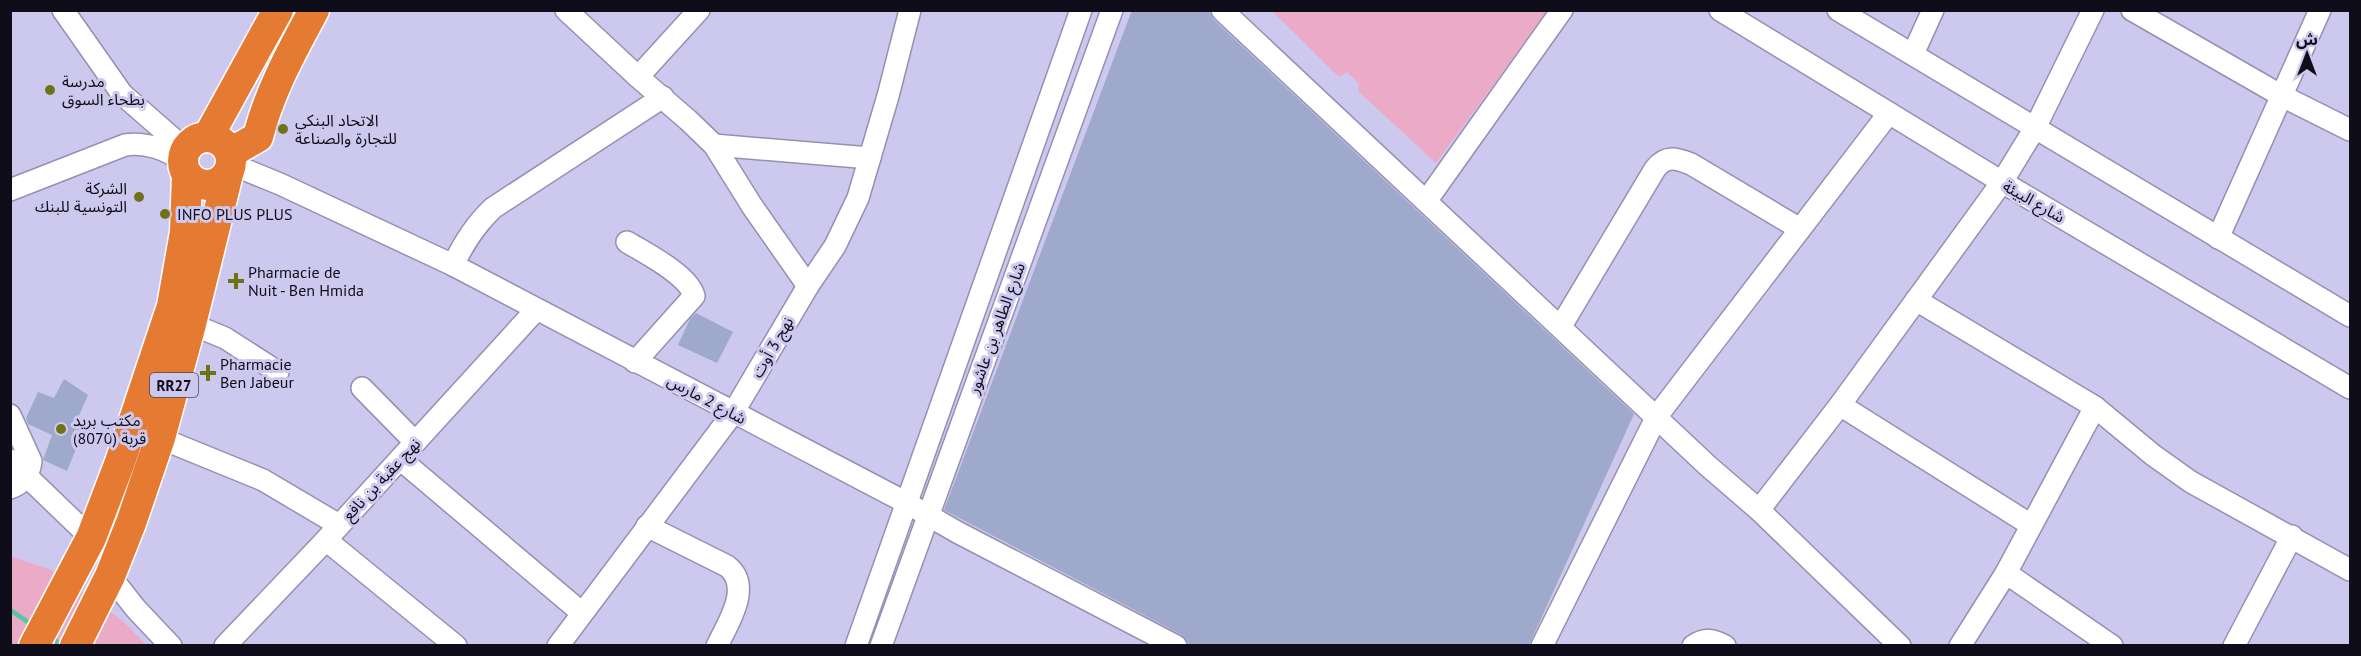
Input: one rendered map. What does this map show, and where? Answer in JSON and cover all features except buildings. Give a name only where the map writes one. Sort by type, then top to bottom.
[{"type":"highway","name":"RR27","points":[[34,645],[91,538],[120,462],[172,306],[185,232],[206,157],[278,10]]},
{"type":"highway","points":[[206,157],[258,137],[264,111],[314,10]]},
{"type":"highway","name":"RR27","points":[[75,645],[107,583],[131,523],[160,438],[191,324],[206,157]]},
{"type":"street","points":[[63,10],[117,87],[137,108],[206,157]]},
{"type":"street","points":[[566,10],[714,145],[752,206],[808,286]]},
{"type":"street","points":[[638,77],[699,10]]},
{"type":"street","name":"نهج 3 أوت","points":[[558,645],[733,413],[808,286],[836,246],[847,225],[870,158],[910,10]]},
{"type":"street","name":"شارع الطاهر بن عاشور","points":[[856,645],[1081,10]]},
{"type":"street","name":"شارع الطاهر بن عاشور","points":[[881,645],[1112,10]]},
{"type":"street","points":[[1427,200],[1562,10]]},
{"type":"street","name":"شارع البيئة","points":[[1720,10],[2002,182],[2350,388]]},
{"type":"street","points":[[1838,10],[2350,316]]},
{"type":"street","points":[[1913,54],[1933,10]]},
{"type":"street","points":[[1759,510],[1840,405],[2002,182],[2035,128],[2093,10]]},
{"type":"street","points":[[2132,10],[2282,96],[2350,130]]},
{"type":"street","points":[[2218,238],[2320,10]]},
{"type":"street","points":[[1230,13],[1900,645]]},
{"type":"street","points":[[453,265],[471,232],[493,208],[663,97]]},
{"type":"street","points":[[1542,645],[1657,416],[1889,113]]},
{"type":"street","points":[[10,190],[124,145],[136,144],[206,157]]},
{"type":"street","points":[[714,145],[870,158]]},
{"type":"street","name":"شارع 2 مارس","points":[[206,157],[280,184],[453,265],[1176,645]]},
{"type":"street","points":[[1561,326],[1655,170],[1661,162],[1667,159],[1676,158],[1691,164],[1800,229]]},
{"type":"street","points":[[627,242],[681,278],[692,287],[694,296],[635,362]]},
{"type":"street","points":[[1916,300],[2096,407],[2153,455],[2191,482],[2350,570]]},
{"type":"street","name":"نهج عقبة بن نافع","points":[[225,645],[536,310]]},
{"type":"street","points":[[191,324],[225,338],[278,372]]},
{"type":"street","points":[[362,388],[415,442]]},
{"type":"street","points":[[1840,405],[2031,525]]},
{"type":"street","points":[[1960,645],[2006,573],[2096,407]]},
{"type":"street","points":[[10,415],[31,461],[18,483]]},
{"type":"street","points":[[160,438],[263,480],[332,532],[456,645]]},
{"type":"street","points":[[400,459],[582,613]]},
{"type":"street","points":[[10,460],[18,483],[91,538]]},
{"type":"street","points":[[647,526],[735,572],[739,580],[739,592],[717,645]]},
{"type":"street","points":[[2234,645],[2292,536]]},
{"type":"street","points":[[2006,573],[2112,645]]},
{"type":"street","points":[[107,583],[171,645]]},
{"type":"street","points":[[1693,645],[1703,640],[1713,639],[1725,645]]},
{"type":"shaded area","points":[[1272,11],[1548,11],[1436,163],[1358,91],[1359,84],[1347,72],[1339,77]]},
{"type":"shaded area","points":[[10,556],[51,570],[123,621],[146,645],[10,644]]},
{"type":"waterway","points":[[10,610],[34,626]]},
{"type":"waterway","points":[[49,636],[63,646]]},
{"type":"place","name":"مدرسة بطحاء السوق","points":[[50,90]]},
{"type":"place","name":"الاتحاد البنكي للتجارة والصناعة","points":[[283,129]]},
{"type":"place","name":"الشركة التونسية للبنك","points":[[139,197]]},
{"type":"place","name":"INFO PLUS PLUS","points":[[165,214]]},
{"type":"place","name":"Pharmacie de Nuit - Ben Hmida","points":[[236,281]]},
{"type":"place","name":"Pharmacie Ben Jabeur","points":[[208,373]]},
{"type":"place","name":"مكتب بريد قربة (8070)","points":[[61,429]]}]
